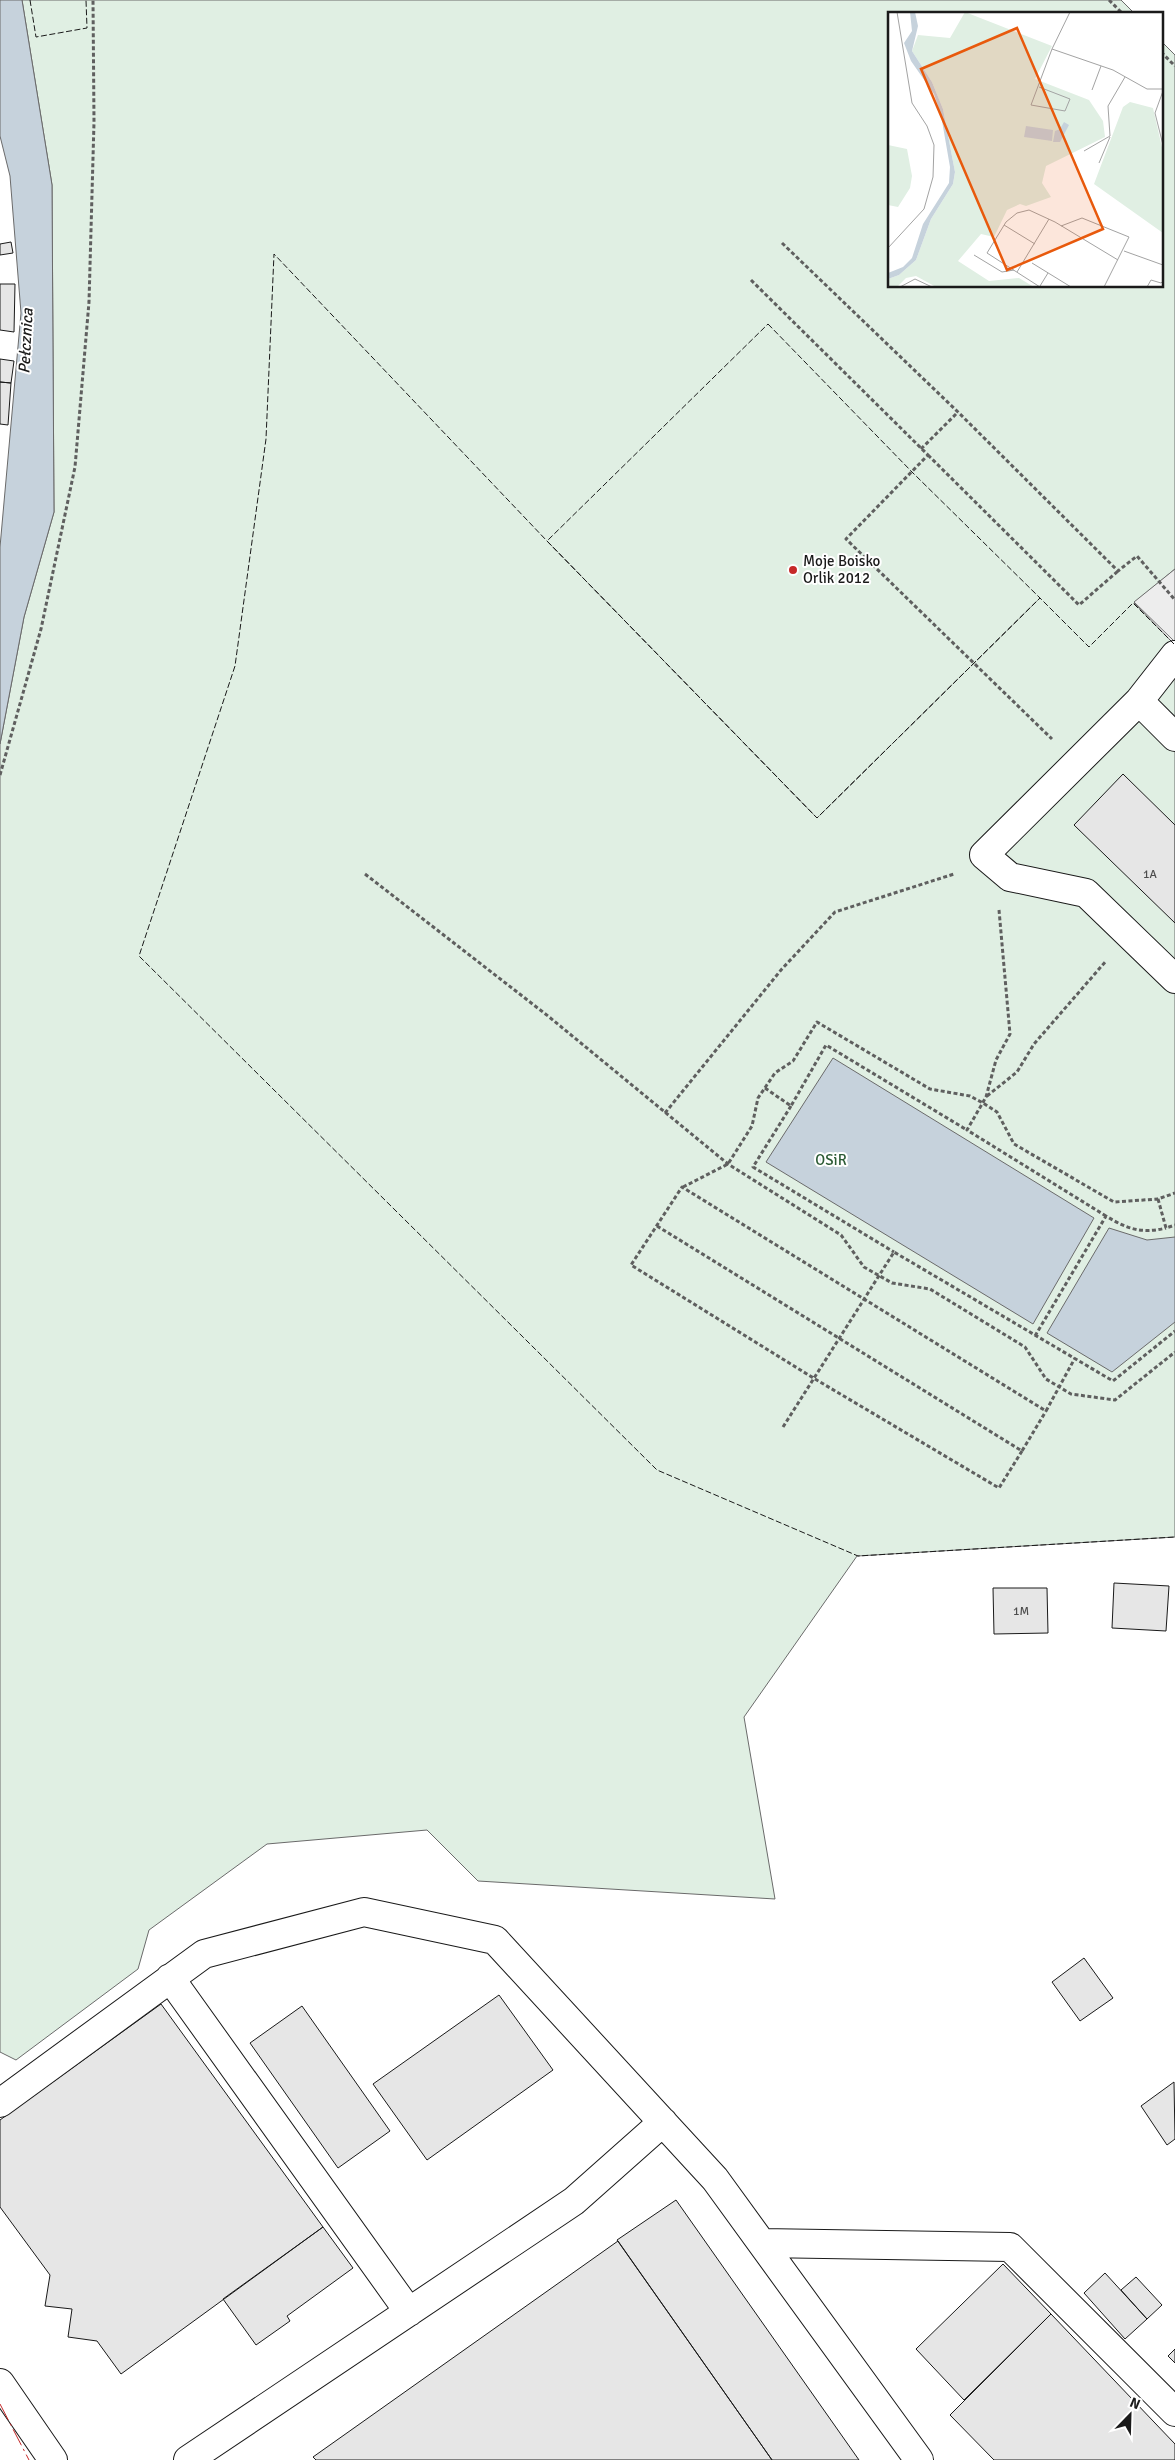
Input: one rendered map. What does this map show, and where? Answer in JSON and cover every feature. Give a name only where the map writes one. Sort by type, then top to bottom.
[{"type":"lane","points":[[1175,655],[1139,701],[1075,762],[984,855],[1010,877],[1086,893],[1175,979]]},
{"type":"lane","points":[[1139,701],[1175,737]]},
{"type":"lane","points":[[0,2103],[204,1954],[364,1912],[495,1940],[715,2179],[918,2460]]},
{"type":"lane","points":[[170,1978],[409,2312]]},
{"type":"lane","points":[[188,2460],[574,2201],[663,2122]]},
{"type":"lane","points":[[762,2243],[1010,2247],[1175,2412]]},
{"type":"lane","points":[[0,2383],[53,2460]]},
{"type":"path","points":[[0,775],[41,629],[75,467],[89,302],[94,122],[93,0]]},
{"type":"path","points":[[1109,0],[1121,12]]},
{"type":"path","points":[[1162,53],[1175,66]]},
{"type":"path","points":[[782,244],[958,412],[1118,571]]},
{"type":"path","points":[[751,280],[1079,606],[1137,556],[1175,600]]},
{"type":"path","points":[[921,449],[958,412]]},
{"type":"path","points":[[928,455],[846,539],[976,663],[1075,762]]},
{"type":"path","points":[[665,1113],[782,970],[834,912],[953,874],[984,855]]},
{"type":"path","points":[[365,874],[548,1016],[728,1164],[841,1235],[864,1267],[892,1283],[930,1289],[1017,1342],[1025,1347],[1046,1379],[1071,1394],[1115,1400],[1175,1352]]},
{"type":"path","points":[[967,1130],[986,1097],[996,1060],[1010,1034],[999,905],[1010,877]]},
{"type":"path","points":[[986,1097],[1017,1072],[1034,1044],[1128,935]]},
{"type":"path","points":[[1075,1358],[999,1488],[815,1379],[631,1265],[682,1187],[728,1164],[752,1126],[758,1098],[775,1073],[793,1061],[817,1022],[930,1089],[970,1096],[983,1103],[997,1112],[1014,1144],[1114,1202],[1158,1199],[1175,1193]]},
{"type":"path","points":[[1175,1225],[1152,1232],[1140,1232],[1106,1216],[826,1045],[753,1167],[1113,1381],[1175,1332]]},
{"type":"path","points":[[765,1088],[791,1106]]},
{"type":"path","points":[[682,1187],[1046,1410]]},
{"type":"path","points":[[1158,1199],[1166,1228]]},
{"type":"path","points":[[1035,1336],[1106,1216]]},
{"type":"path","points":[[657,1226],[1022,1451]]},
{"type":"path","points":[[784,1427],[894,1252]]},
{"type":"green space","name":"OSiR","points":[[22,0],[1121,0],[1133,12],[888,12],[888,288],[1162,288],[1162,42],[1175,55],[1175,569],[1134,603],[1175,645],[1175,1537],[857,1556],[744,1717],[775,1899],[478,1881],[427,1830],[267,1844],[149,1930],[138,1969],[16,2060],[0,2052],[0,744],[24,617],[54,512],[52,185]]},
{"type":"shaded area","points":[[1175,569],[1175,642],[1134,602]]},
{"type":"water","name":"Pełcznica","points":[[0,0],[22,0],[52,185],[54,512],[24,617],[0,744],[0,547],[21,313],[10,176],[0,136]]},
{"type":"water","points":[[833,1058],[1094,1218],[1033,1324],[766,1162]]},
{"type":"water","points":[[1109,1228],[1147,1240],[1175,1237],[1175,1322],[1112,1372],[1047,1333]]},
{"type":"building","points":[[11,242],[13,253],[0,255],[0,244]]},
{"type":"building","points":[[0,284],[15,284],[14,332],[0,330]]},
{"type":"building","points":[[0,359],[14,361],[11,383],[0,382]]},
{"type":"building","points":[[0,382],[11,383],[8,425],[0,424]]},
{"type":"building","points":[[1123,774],[1175,825],[1175,923],[1074,825]]},
{"type":"building","points":[[1114,1583],[1169,1586],[1166,1631],[1112,1628]]},
{"type":"building","points":[[993,1588],[1047,1588],[1048,1633],[994,1634]]},
{"type":"building","points":[[1084,1958],[1113,1998],[1080,2021],[1052,1982]]},
{"type":"building","points":[[499,1995],[553,2070],[427,2160],[373,2084]]},
{"type":"building","points":[[161,2004],[323,2227],[121,2374],[97,2341],[68,2337],[72,2309],[45,2306],[50,2275],[0,2207],[0,2120]]},
{"type":"building","points":[[302,2006],[390,2131],[338,2168],[250,2043]]},
{"type":"building","points":[[1174,2082],[1175,2139],[1167,2145],[1141,2106]]},
{"type":"building","points":[[676,2200],[859,2460],[772,2460],[617,2240]]},
{"type":"building","points":[[323,2227],[353,2268],[287,2316],[290,2321],[256,2345],[223,2299]]},
{"type":"building","points":[[618,2241],[772,2460],[316,2460],[313,2457]]},
{"type":"building","points":[[1003,2264],[1051,2314],[964,2400],[916,2349]]},
{"type":"building","points":[[1105,2273],[1147,2319],[1125,2339],[1084,2293]]},
{"type":"building","points":[[1136,2277],[1162,2305],[1147,2319],[1121,2290]]},
{"type":"building","points":[[1051,2314],[1175,2444],[1175,2460],[994,2460],[950,2415]]},
{"type":"building","points":[[1175,2349],[1175,2363],[1168,2356]]},
{"type":"fence","points":[[30,0],[36,37],[87,28],[86,0]]},
{"type":"fence","points":[[1174,644],[1133,603],[1089,647],[1040,598],[817,818],[547,541],[274,254],[266,439],[235,666],[139,956],[657,1470],[858,1556],[1175,1537]]},
{"type":"fence","points":[[768,324],[912,472],[1040,598],[817,818],[547,541],[768,324]]},
{"type":"power","points":[[0,2404],[29,2460]]},
{"type":"place","name":"Moje Boisko Orlik 2012","points":[[793,570]]}]
